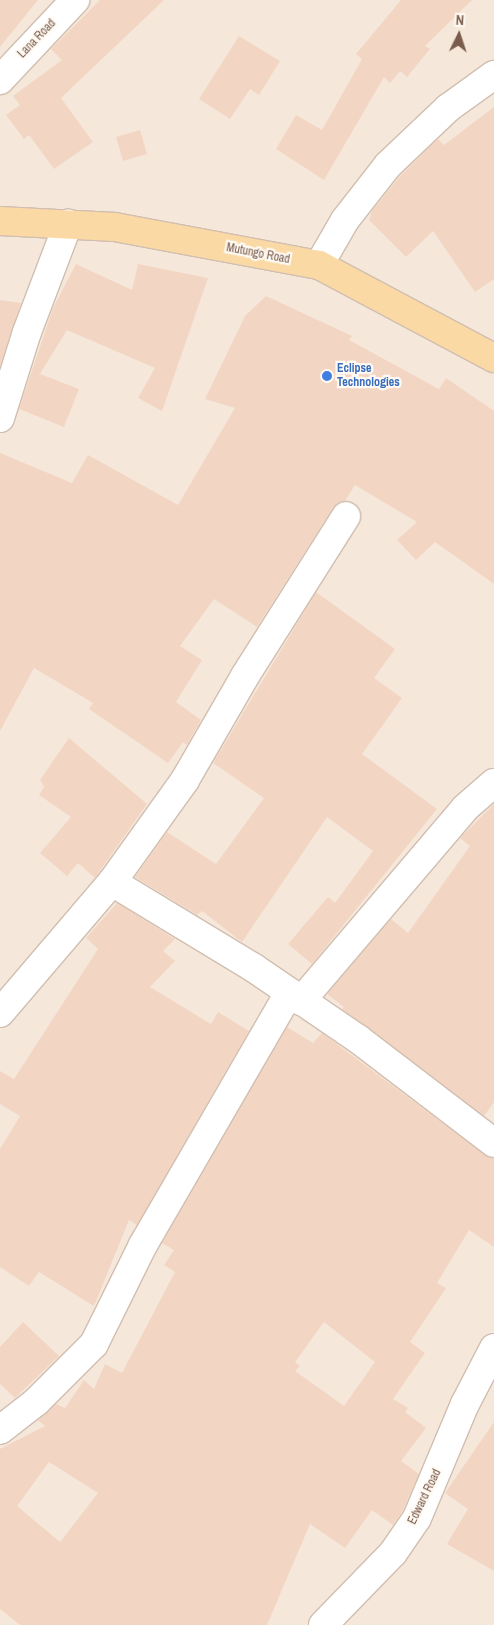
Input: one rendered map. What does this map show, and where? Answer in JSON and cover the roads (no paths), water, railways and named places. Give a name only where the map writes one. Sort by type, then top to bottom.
[{"type":"main road","name":"Mutungo Road","points":[[0,221],[115,227],[319,265],[494,358]]},
{"type":"street","name":"Lana Road","points":[[0,80],[75,0]]},
{"type":"street","points":[[319,265],[345,220],[388,165],[448,108],[494,74]]},
{"type":"street","points":[[0,418],[26,332],[68,224]]},
{"type":"street","points":[[0,1013],[112,882],[185,780],[246,676],[346,516]]},
{"type":"street","points":[[0,1430],[36,1402],[94,1344],[148,1236],[295,997],[465,808],[494,783]]},
{"type":"street","points":[[112,882],[295,997],[358,1039],[494,1143]]},
{"type":"street","name":"Edward Road","points":[[323,1625],[393,1553],[417,1518],[465,1404],[494,1350]]},
{"type":"place","name":"Eclipse Technologies","points":[[327,376]]}]
